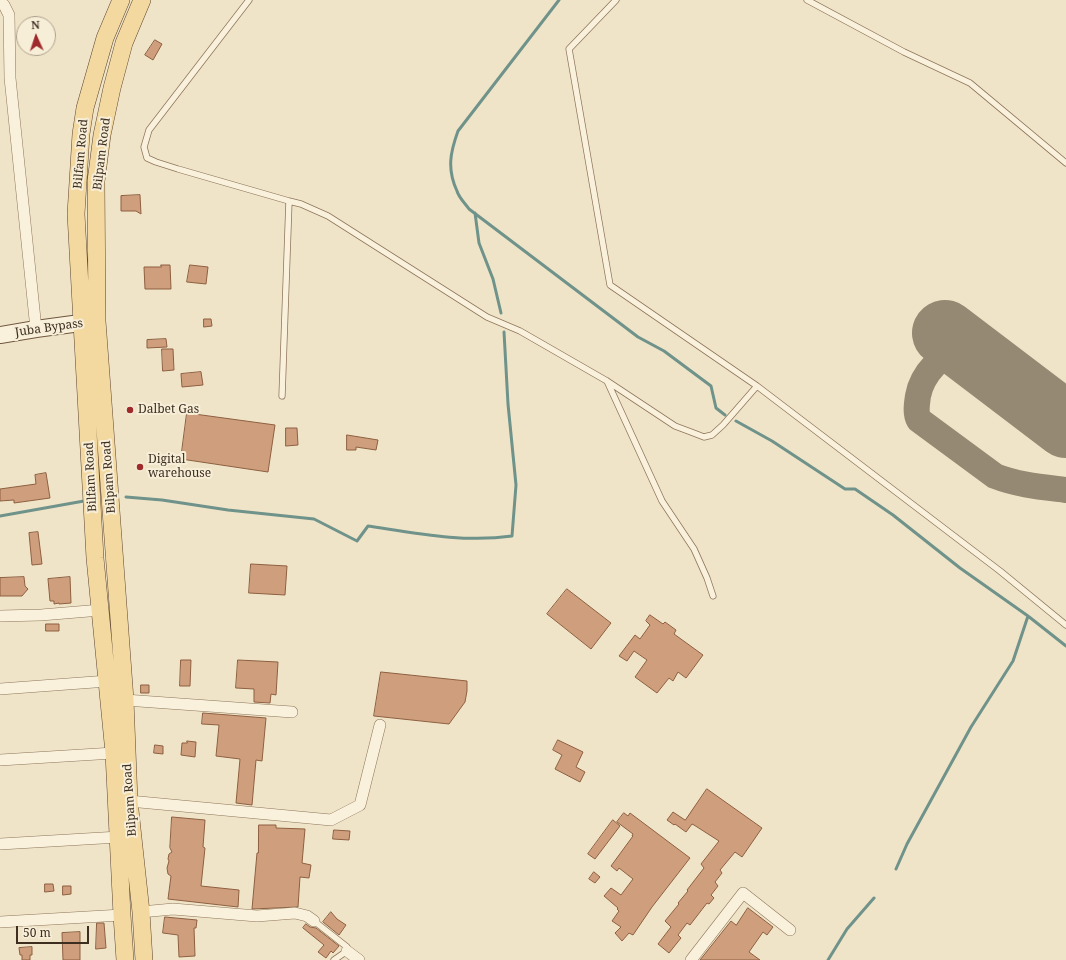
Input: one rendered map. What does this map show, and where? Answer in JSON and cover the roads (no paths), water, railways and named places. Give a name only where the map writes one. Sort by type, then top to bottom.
[{"type":"main road","name":"Bilfam Road","points":[[121,0],[105,38],[85,108],[81,134],[76,214],[95,558],[114,753],[125,960]]},
{"type":"main road","name":"Bilpam Road","points":[[142,0],[124,43],[112,88],[102,135],[96,181],[97,320],[125,700],[129,801],[141,912],[144,960]]},
{"type":"main road","name":"Juba Bypass","points":[[0,335],[36,329],[92,323],[97,320]]},
{"type":"street","points":[[0,2],[4,5],[9,15],[10,78],[36,329]]},
{"type":"street","points":[[0,616],[41,615],[101,610]]},
{"type":"street","points":[[0,689],[108,681]]},
{"type":"street","points":[[125,700],[292,712]]},
{"type":"street","points":[[129,801],[331,820],[360,805],[380,725]]},
{"type":"street","points":[[0,760],[114,753]]},
{"type":"street","points":[[0,844],[119,837]]},
{"type":"street","points":[[691,960],[743,893],[790,930]]},
{"type":"street","points":[[141,912],[173,909],[257,916],[295,913],[307,916],[314,921]]},
{"type":"street","points":[[0,922],[122,915]]},
{"type":"street","points":[[347,951],[359,960]]},
{"type":"lane","points":[[249,0],[149,130],[144,147],[148,158],[156,162],[301,204],[328,216],[487,317],[520,331],[607,380],[675,426],[704,437],[712,434],[723,425],[757,386]]},
{"type":"lane","points":[[616,0],[569,49],[610,285],[757,386],[994,567],[1066,625]]},
{"type":"lane","points":[[806,0],[904,52],[970,84],[1066,163]]},
{"type":"lane","points":[[282,396],[289,201]]},
{"type":"lane","points":[[607,380],[662,501],[694,549],[713,596]]},
{"type":"lane","points":[[314,921],[347,947],[347,951],[334,960]]},
{"type":"waterway","points":[[559,0],[458,131],[453,147],[451,161],[452,175],[458,194],[469,209],[638,337],[664,351],[711,386],[716,408],[725,415]]},
{"type":"waterway","points":[[475,213],[479,243],[493,279],[501,313]]},
{"type":"waterway","points":[[126,497],[162,500],[228,510],[314,519],[357,541],[368,526],[458,538],[494,538],[512,536],[516,485],[508,404],[504,332]]},
{"type":"waterway","points":[[736,421],[772,441],[845,489],[855,489],[893,515],[960,568],[1028,616],[1066,646]]},
{"type":"waterway","points":[[0,516],[84,501]]},
{"type":"waterway","points":[[896,869],[907,844],[971,727],[1013,661],[1028,616]]},
{"type":"waterway","points":[[828,960],[847,929],[874,898]]},
{"type":"place","name":"Dalbet Gas","points":[[130,410]]},
{"type":"place","name":"Digital warehouse","points":[[140,467]]}]
